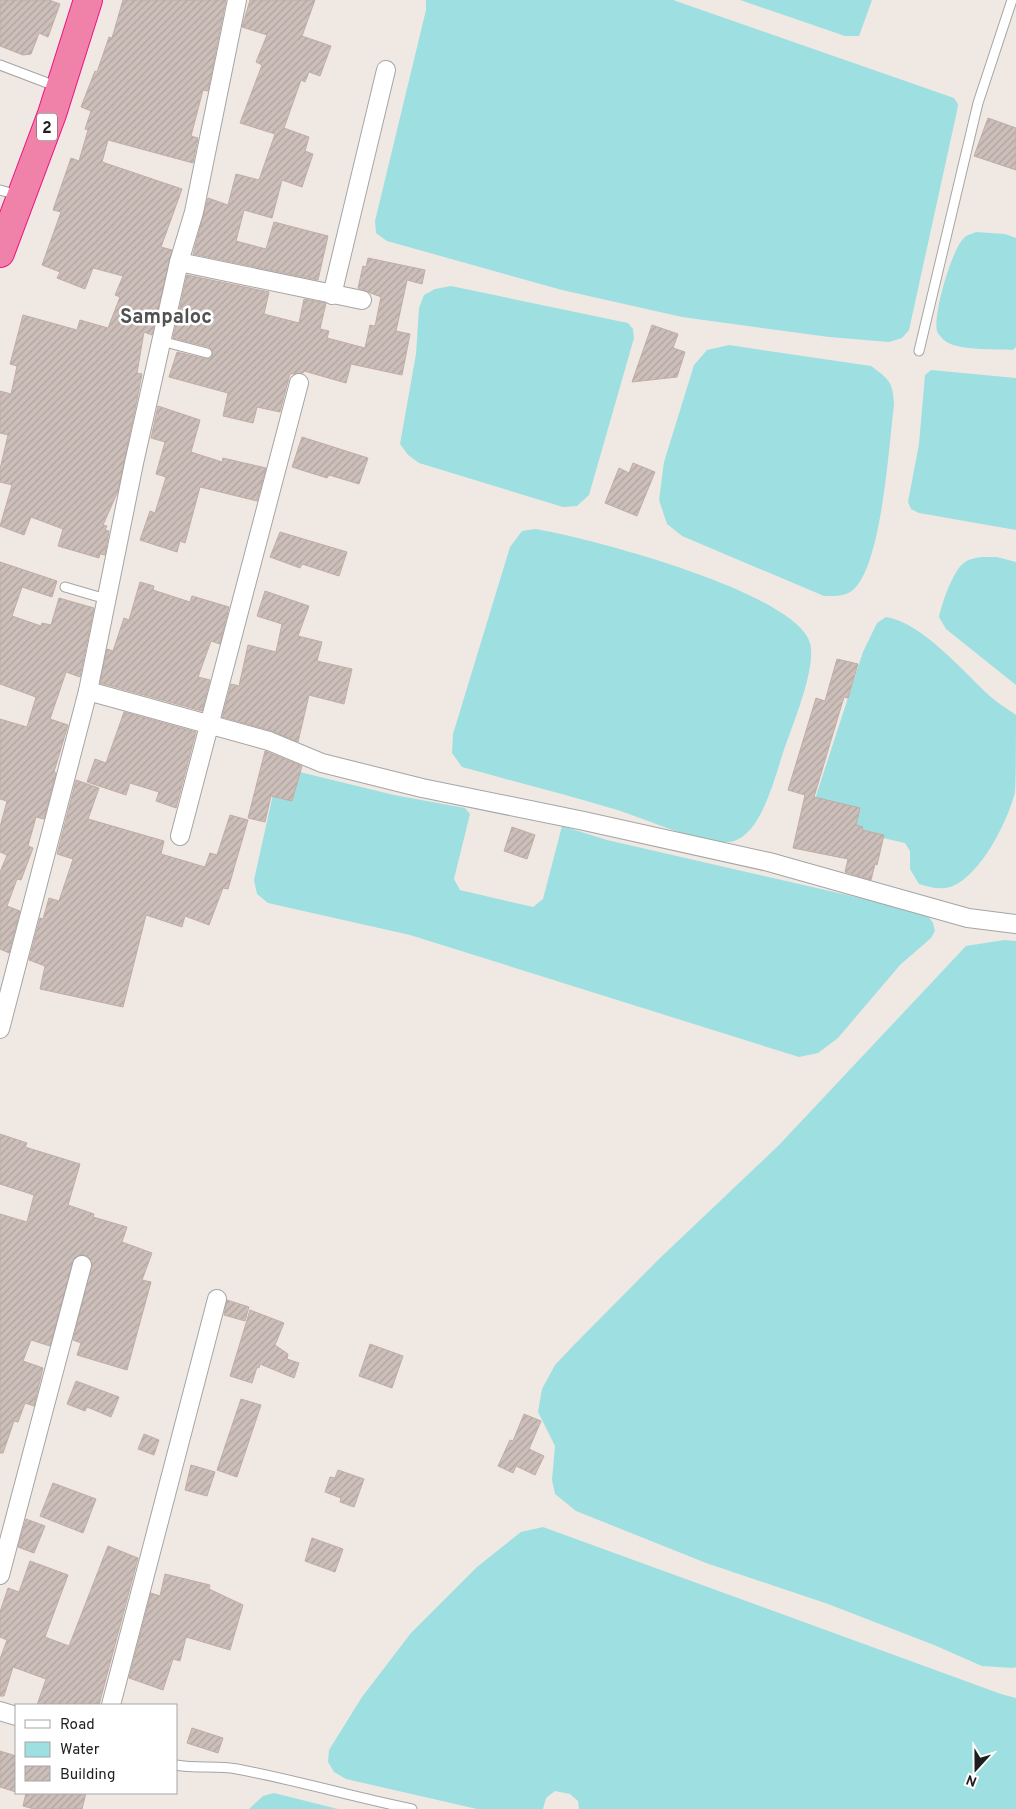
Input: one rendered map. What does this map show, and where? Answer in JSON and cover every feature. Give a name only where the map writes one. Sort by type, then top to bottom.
[{"type":"highway","name":"2","points":[[0,253],[10,192],[61,88],[88,0]]},
{"type":"street","points":[[0,1029],[88,691],[161,341],[179,262],[194,212],[237,0]]},
{"type":"street","points":[[332,295],[386,70]]},
{"type":"street","points":[[179,262],[362,300]]},
{"type":"street","points":[[180,836],[299,381]]},
{"type":"street","points":[[88,691],[269,742],[322,763],[422,788],[584,821],[769,862],[968,918],[1016,924]]},
{"type":"street","points":[[0,1575],[82,1265]]},
{"type":"street","points":[[111,1704],[217,1299]]},
{"type":"street","points":[[0,1711],[15,1716]]},
{"type":"lane","points":[[919,351],[978,103],[1012,0]]},
{"type":"lane","points":[[0,65],[61,88]]},
{"type":"lane","points":[[161,341],[207,353]]},
{"type":"lane","points":[[65,587],[106,599]]},
{"type":"lane","points":[[178,1764],[197,1768],[230,1768],[263,1774],[412,1809]]},
{"type":"water","points":[[426,0],[673,0],[954,98],[958,104],[957,111],[909,330],[902,338],[889,342],[829,337],[682,317],[562,290],[387,241],[376,233],[375,221],[426,10]]},
{"type":"water","points":[[740,0],[872,0],[859,36],[845,36]]},
{"type":"water","points":[[976,232],[1005,234],[1016,238],[1016,347],[1013,350],[966,348],[949,344],[937,331],[936,323],[940,298],[953,257],[964,238]]},
{"type":"water","points":[[451,286],[628,323],[633,329],[634,338],[589,495],[577,506],[563,507],[419,463],[408,455],[400,444],[416,354],[419,308],[424,295],[435,289]]},
{"type":"water","points":[[729,345],[871,366],[886,378],[891,386],[894,404],[877,531],[871,556],[863,577],[853,590],[846,594],[824,596],[682,536],[667,524],[659,500],[664,462],[694,365],[707,350]]},
{"type":"water","points":[[931,370],[1016,378],[1016,530],[919,513],[911,509],[908,502],[919,444],[925,375]]},
{"type":"water","points":[[535,529],[641,555],[730,587],[768,605],[796,624],[810,643],[810,668],[807,683],[775,778],[759,817],[752,828],[743,836],[734,841],[723,842],[692,836],[614,809],[462,767],[452,753],[453,734],[510,547],[522,531]]},
{"type":"water","points":[[981,557],[997,557],[1016,562],[1016,685],[946,629],[939,617],[945,596],[956,572],[967,561]]},
{"type":"water","points":[[886,617],[914,628],[928,638],[991,697],[1016,715],[1015,792],[1006,817],[983,859],[963,880],[949,887],[936,888],[919,884],[910,869],[910,851],[905,843],[852,831],[815,799],[863,652],[877,623]]},
{"type":"water","points":[[279,767],[394,795],[465,808],[470,814],[454,879],[460,890],[533,907],[543,899],[562,826],[607,840],[926,913],[933,923],[935,931],[931,938],[900,965],[838,1038],[818,1053],[799,1057],[410,935],[268,903],[257,894],[254,880]]},
{"type":"water","points":[[1004,940],[1016,941],[1016,1667],[1013,1668],[982,1666],[934,1645],[828,1604],[706,1563],[576,1511],[555,1494],[552,1480],[555,1446],[538,1412],[542,1389],[555,1365],[658,1260],[779,1145],[966,946]]},
{"type":"water","points":[[543,1527],[1016,1698],[1016,1809],[579,1809],[578,1801],[570,1794],[555,1791],[546,1798],[543,1809],[477,1809],[346,1779],[334,1772],[328,1762],[329,1750],[362,1697],[411,1633],[477,1567],[521,1532]]},
{"type":"water","points":[[274,1793],[338,1809],[249,1809],[263,1796]]},
{"type":"building","points":[[0,0],[49,0],[60,4],[48,37],[39,33],[31,54],[23,55],[0,46]]},
{"type":"building","points":[[123,0],[226,0],[208,91],[203,90],[191,136],[198,138],[193,163],[108,140],[102,162],[182,189],[161,247],[172,250],[152,335],[144,332],[137,373],[142,374],[137,400],[118,491],[103,525],[107,526],[105,530],[109,531],[105,555],[100,554],[99,558],[58,546],[63,529],[31,517],[24,535],[0,526],[12,485],[0,482],[0,469],[8,435],[0,433],[0,391],[11,394],[17,366],[10,364],[23,315],[77,330],[80,320],[108,328],[120,297],[115,295],[123,276],[93,268],[85,289],[57,278],[60,272],[42,265],[61,212],[53,210],[71,158],[79,161],[88,130],[85,129],[91,111],[81,107],[95,71],[97,72],[109,37],[112,38]]},
{"type":"building","points":[[250,0],[315,0],[302,36],[331,46],[320,76],[309,72],[305,82],[301,80],[284,128],[309,137],[305,151],[313,154],[302,187],[282,180],[272,218],[244,210],[236,241],[266,249],[274,222],[328,236],[318,280],[193,254],[208,198],[228,205],[236,174],[259,180],[275,134],[240,123],[262,65],[256,62],[267,35],[242,27]]},
{"type":"building","points":[[988,118],[1016,128],[1016,170],[974,156]]},
{"type":"building","points":[[368,258],[425,270],[422,284],[407,280],[396,331],[410,334],[402,375],[351,364],[346,383],[304,371],[303,373],[290,374],[280,412],[257,407],[253,423],[223,416],[228,393],[169,377],[177,352],[206,359],[211,358],[213,354],[209,347],[173,338],[187,275],[269,292],[264,314],[299,323],[304,299],[326,303],[320,329],[329,331],[327,338],[365,348],[370,325],[375,326],[381,297],[358,288],[363,266],[366,267]]},
{"type":"building","points":[[652,325],[678,334],[673,348],[685,352],[677,377],[632,382]]},
{"type":"building","points":[[158,406],[200,420],[191,452],[222,462],[223,458],[266,468],[257,501],[200,487],[185,543],[180,541],[177,552],[140,540],[150,511],[155,513],[166,477],[156,474],[165,442],[151,438]]},
{"type":"building","points":[[302,437],[368,458],[359,484],[329,475],[327,478],[292,467]]},
{"type":"building","points":[[633,463],[655,472],[637,516],[605,503],[619,468],[629,473]]},
{"type":"building","points":[[280,532],[347,552],[339,576],[302,564],[300,568],[270,557]]},
{"type":"building","points":[[0,562],[57,581],[52,597],[22,587],[12,616],[41,626],[42,623],[51,625],[59,598],[94,608],[80,677],[66,672],[50,719],[68,725],[54,772],[56,773],[44,819],[36,817],[28,846],[33,848],[21,880],[17,879],[7,906],[20,911],[9,953],[0,949],[0,872],[7,855],[0,852],[0,827],[7,801],[0,799],[0,719],[27,727],[36,697],[0,684]]},
{"type":"building","points":[[140,582],[154,586],[153,590],[190,602],[192,596],[229,607],[220,644],[211,641],[198,677],[210,680],[202,711],[100,683],[107,649],[113,651],[124,618],[129,620]]},
{"type":"building","points":[[265,591],[309,606],[298,636],[322,642],[317,661],[352,669],[344,704],[309,695],[298,742],[272,731],[222,717],[231,684],[239,686],[248,645],[276,652],[282,624],[257,616]]},
{"type":"building","points":[[837,659],[858,664],[848,698],[844,697],[814,797],[860,808],[856,825],[863,827],[862,830],[884,835],[877,865],[875,864],[871,880],[845,872],[848,859],[793,848],[805,795],[788,790],[816,698],[825,701]]},
{"type":"building","points":[[124,712],[196,732],[176,808],[156,801],[159,792],[130,783],[126,795],[87,782],[95,759],[106,763]]},
{"type":"building","points":[[265,751],[302,766],[292,801],[271,796],[265,822],[248,818]]},
{"type":"building","points":[[76,780],[99,788],[88,819],[164,841],[161,854],[205,867],[210,853],[217,855],[230,815],[248,820],[228,889],[223,888],[209,925],[185,916],[182,927],[146,915],[123,1007],[40,989],[45,966],[29,960],[40,918],[43,919],[49,898],[59,901],[73,859],[57,854]]},
{"type":"building","points":[[512,827],[535,835],[527,859],[504,851]]},
{"type":"building","points":[[0,1134],[27,1143],[25,1147],[80,1164],[68,1205],[94,1214],[93,1217],[127,1227],[122,1242],[152,1253],[142,1280],[151,1282],[127,1370],[77,1355],[81,1343],[73,1340],[92,1263],[84,1255],[74,1258],[50,1346],[31,1340],[23,1361],[43,1368],[34,1406],[25,1403],[18,1422],[14,1421],[3,1453],[0,1453],[0,1214],[27,1222],[34,1195],[0,1184]]},
{"type":"building","points":[[227,1300],[249,1307],[245,1321],[224,1315]]},
{"type":"building","points":[[250,1310],[284,1323],[275,1345],[288,1354],[287,1359],[299,1363],[294,1378],[260,1364],[259,1368],[257,1367],[252,1383],[230,1376]]},
{"type":"building","points":[[370,1344],[403,1356],[392,1388],[359,1376]]},
{"type":"building","points":[[76,1381],[119,1397],[111,1417],[87,1407],[85,1411],[67,1404]]},
{"type":"building","points":[[241,1399],[261,1405],[237,1477],[217,1470]]},
{"type":"building","points":[[524,1414],[541,1421],[529,1449],[544,1456],[535,1475],[516,1466],[513,1473],[498,1466],[510,1440],[513,1441]]},
{"type":"building","points":[[144,1434],[159,1440],[154,1455],[138,1449]]},
{"type":"building","points":[[191,1465],[215,1472],[207,1496],[185,1490]]},
{"type":"building","points":[[338,1470],[364,1479],[354,1507],[340,1502],[341,1498],[325,1492],[330,1477],[335,1478]]},
{"type":"building","points":[[53,1483],[96,1499],[83,1533],[40,1516]]},
{"type":"building","points":[[26,1519],[45,1526],[34,1553],[18,1547]]},
{"type":"building","points":[[312,1538],[343,1549],[335,1572],[305,1561]]},
{"type":"building","points":[[108,1546],[138,1558],[99,1704],[37,1704],[46,1679],[13,1667],[4,1696],[0,1696],[0,1659],[7,1640],[0,1637],[0,1612],[8,1588],[19,1592],[30,1561],[68,1575],[45,1637],[69,1646]]},
{"type":"building","points":[[165,1574],[210,1585],[209,1589],[243,1605],[230,1650],[186,1637],[180,1661],[173,1659],[163,1690],[129,1678],[151,1593],[160,1596]]},
{"type":"building","points":[[192,1728],[223,1738],[218,1753],[187,1743]]},
{"type":"building","points":[[0,1751],[15,1756],[15,1792],[0,1787]]},
{"type":"building","points":[[26,1794],[86,1794],[82,1809],[34,1809],[23,1806]]},
{"type":"district","name":"Sampaloc","points":[[166,316]]}]
